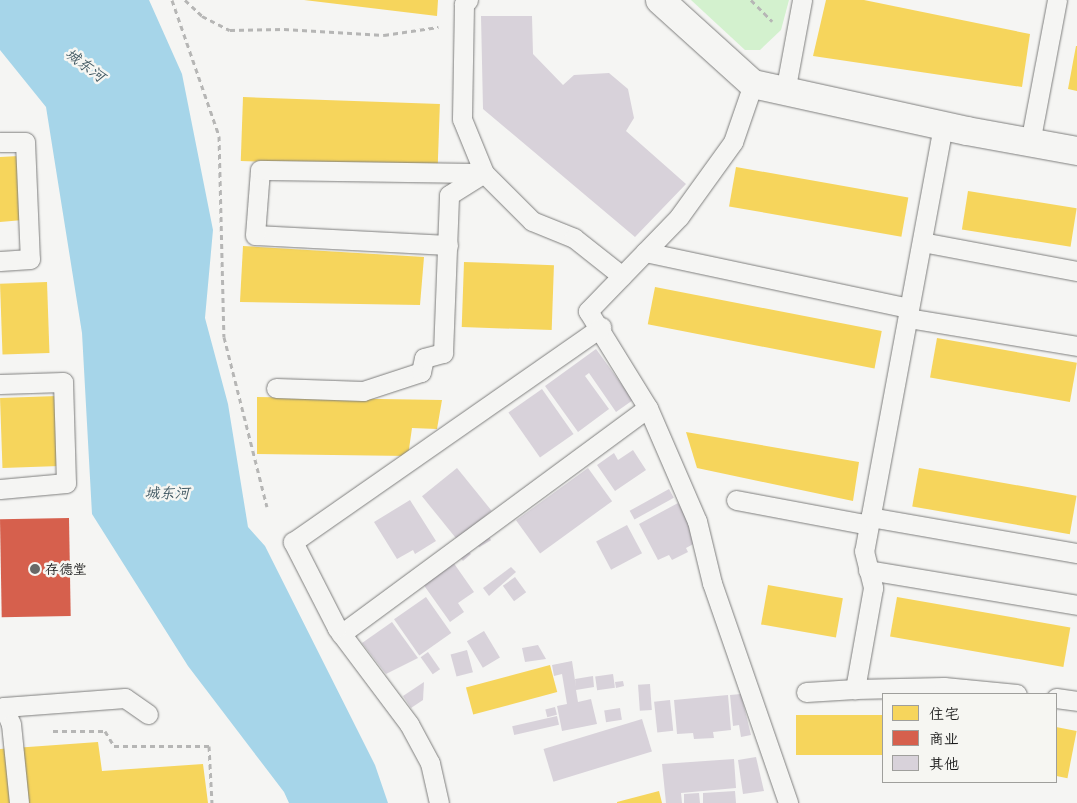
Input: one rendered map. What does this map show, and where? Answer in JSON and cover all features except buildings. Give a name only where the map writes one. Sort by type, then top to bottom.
[{"type":"street","points":[[660,0],[753,84],[943,126],[1077,151]]},
{"type":"lane","points":[[468,0],[464,4],[463,19],[462,120],[484,173],[532,221],[574,238],[622,276]]},
{"type":"lane","points":[[785,92],[802,0]]},
{"type":"lane","points":[[1030,143],[1057,0]]},
{"type":"lane","points":[[753,84],[733,142],[679,218],[588,311],[601,327],[648,408],[697,521],[712,583],[788,803]]},
{"type":"lane","points":[[856,689],[873,588],[864,551],[943,126]]},
{"type":"lane","points":[[0,142],[25,142],[30,259],[0,261]]},
{"type":"lane","points":[[448,245],[255,235],[260,170],[484,173]]},
{"type":"lane","points":[[276,388],[363,391],[421,372],[424,358],[443,353],[449,195],[484,173]]},
{"type":"lane","points":[[922,242],[1077,271]]},
{"type":"lane","points":[[645,252],[908,313],[1077,346]]},
{"type":"lane","points":[[440,803],[430,763],[409,724],[341,634],[293,542],[601,327]]},
{"type":"lane","points":[[0,384],[63,382],[66,482],[0,489]]},
{"type":"lane","points":[[341,634],[648,408]]},
{"type":"lane","points":[[736,500],[1077,553]]},
{"type":"lane","points":[[868,570],[1077,605]]},
{"type":"lane","points":[[806,692],[944,687],[1007,693]]},
{"type":"lane","points":[[19,803],[12,733],[2,708],[125,698],[148,714]]},
{"type":"lane","points":[[1057,698],[1077,700]]},
{"type":"path","points":[[172,0],[219,136],[224,337],[267,507]]},
{"type":"path","points":[[185,0],[202,16],[230,30],[284,28],[384,35],[434,28],[463,19]]},
{"type":"path","points":[[12,733],[92,729],[105,731],[114,746],[209,746],[212,803]]},
{"type":"green space","points":[[691,0],[789,0],[781,30],[760,50],[745,50]]},
{"type":"water","name":"城东河","points":[[0,0],[149,0],[182,74],[213,230],[205,318],[228,404],[248,527],[265,546],[375,765],[388,803],[289,803],[284,792],[188,666],[92,514],[82,333],[46,107],[0,50]]},
{"type":"place","name":"存德堂","points":[[35,569]]}]
